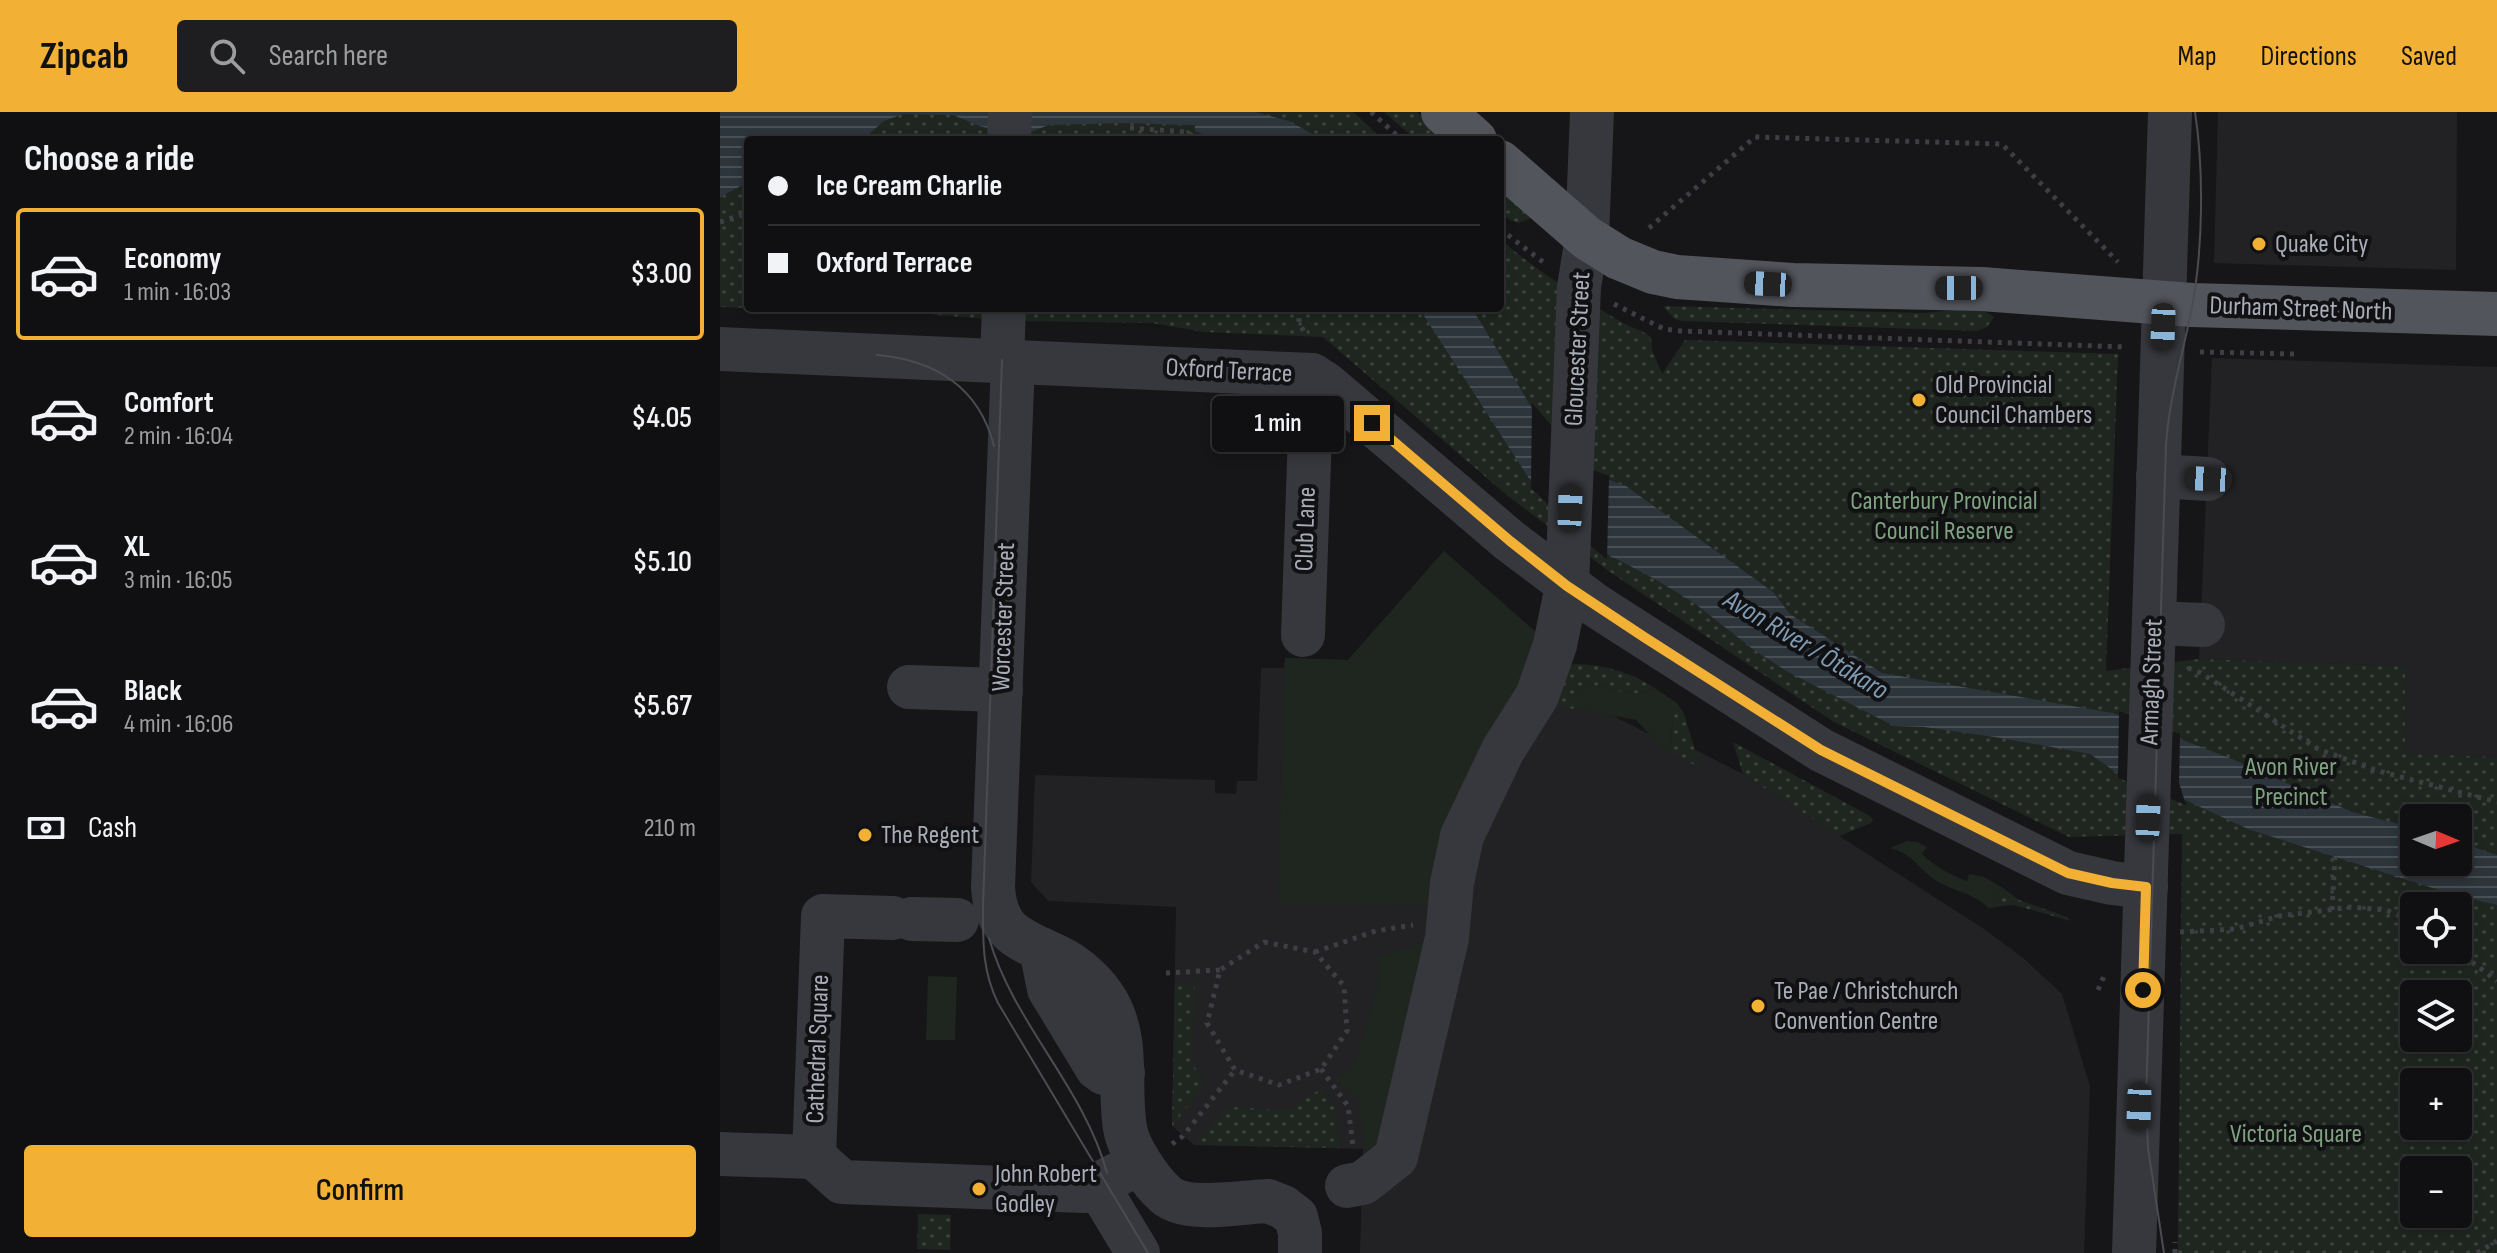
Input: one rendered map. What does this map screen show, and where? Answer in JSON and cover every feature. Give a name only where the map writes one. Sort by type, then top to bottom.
[{"type":"main road","points":[[1443,112],[1470,136]]},
{"type":"main road","name":"Durham Street North","points":[[1504,165],[1587,238],[1619,258],[1653,272],[1695,279],[1982,289],[2164,304],[2497,314]]},
{"type":"street","points":[[1009,136],[1010,112]]},
{"type":"street","name":"Gloucester Street","points":[[1347,1186],[1363,1183],[1396,1157],[1447,938],[1452,883],[1462,836],[1503,750],[1537,696],[1555,645],[1567,586],[1579,287],[1587,238],[1592,112]]},
{"type":"street","name":"Armagh Street","points":[[2134,1253],[2148,818],[2168,670],[2154,623],[2170,112]]},
{"type":"street","name":"Worcester Street","points":[[1004,312],[1007,361],[995,905],[1000,920],[1015,937],[1069,963],[1107,1001],[1120,1038],[1127,1136],[1149,1176],[1166,1195],[1180,1203],[1276,1203],[1296,1217],[1300,1253]]},
{"type":"street","name":"Oxford Terrace","points":[[720,349],[1312,375],[1567,586],[1821,750],[2068,873],[2146,887]]},
{"type":"street","name":"Club Lane","points":[[1303,635],[1312,375]]},
{"type":"street","points":[[2158,476],[2208,479]]},
{"type":"street","points":[[2154,623],[2203,625]]},
{"type":"street","points":[[909,687],[1001,690]]},
{"type":"street","name":"Cathedral Square","points":[[720,1154],[814,1157],[823,916],[957,920]]},
{"type":"street","points":[[814,1157],[842,1182],[1086,1191],[1110,1179],[1138,1253]]},
{"type":"path","points":[[1371,112],[1398,136]]},
{"type":"path","points":[[1130,128],[1187,132],[1192,136]]},
{"type":"path","points":[[1166,130],[1166,136]]},
{"type":"path","points":[[1649,228],[1755,137],[2002,144],[2122,265]]},
{"type":"path","points":[[720,222],[744,214]]},
{"type":"path","points":[[1504,232],[1548,266]]},
{"type":"path","points":[[1635,315],[1664,329],[1681,331],[2122,347]]},
{"type":"path","points":[[2119,335],[2122,360]]},
{"type":"path","points":[[2193,351],[2296,354]]},
{"type":"path","points":[[2168,670],[2201,673],[2318,749],[2378,771],[2497,802]]},
{"type":"path","points":[[2332,910],[2335,857]]},
{"type":"path","points":[[2175,932],[2236,929],[2279,916],[2369,907],[2400,916]]},
{"type":"path","points":[[1166,973],[1220,970],[1264,942],[1315,952],[1376,931],[1449,919]]},
{"type":"path","points":[[1220,970],[1207,1023],[1235,1070],[1279,1085],[1321,1069],[1347,1031],[1344,986],[1315,952]]},
{"type":"path","points":[[2472,962],[2497,981]]},
{"type":"path","points":[[1321,1069],[1348,1106],[1353,1149],[1347,1186]]},
{"type":"path","points":[[1165,1150],[1183,1136],[1235,1070]]},
{"type":"path","points":[[2477,1253],[2497,1241]]},
{"type":"shaded area","points":[[2218,112],[2457,112],[2456,270],[2214,263]]},
{"type":"shaded area","points":[[2212,358],[2497,367],[2497,757],[2405,755],[2405,666],[2199,659]]},
{"type":"shaded area","points":[[1444,551],[1538,634],[1557,687],[1678,749],[1682,743],[1743,774],[1984,929],[2022,957],[2062,994],[2090,1086],[2084,1253],[1360,1253],[1363,1149],[1194,1145],[1172,1126],[1176,907],[1048,901],[1031,882],[1035,775],[1215,780],[1215,793],[1236,794],[1237,781],[1257,781],[1261,668],[1284,668],[1285,658],[1348,660]]},
{"type":"green space","points":[[720,112],[1353,112],[1380,136],[744,136],[744,308],[720,307]]},
{"type":"green space","points":[[1384,112],[1417,112],[1444,136],[1411,136]]},
{"type":"green space","points":[[1504,191],[1534,217],[1519,223],[1504,215]]},
{"type":"green space","name":"Avon River Precinct","points":[[1504,242],[1557,282],[1651,337],[1652,350],[1662,374],[1685,340],[2118,354],[2106,671],[2199,659],[2405,666],[2405,754],[2497,757],[2497,1253],[2178,1253],[2182,834],[2069,837],[1834,722],[1610,572],[1509,497],[1323,337],[1204,332],[1152,323],[1014,321],[925,312],[1504,312]]},
{"type":"green space","points":[[1663,306],[1923,313],[1979,308],[1994,317],[1987,327],[1977,331],[1682,321],[1674,319]]},
{"type":"green space","points":[[1444,551],[1538,634],[1515,703],[1487,738],[1441,830],[1435,906],[1278,903],[1285,658],[1348,660]]},
{"type":"green space","points":[[1567,665],[1617,670],[1653,687],[1629,693],[1585,685],[1576,696],[1575,709],[1556,706]]},
{"type":"green space","points":[[1585,685],[1629,693],[1653,687],[1677,703],[1681,709],[1674,709],[1670,751],[1660,746],[1636,720],[1575,709],[1576,696]]},
{"type":"green space","points":[[1674,709],[1681,709],[1684,714],[1701,769],[1670,751]]},
{"type":"green space","points":[[1733,742],[1873,820],[1839,836],[1743,774]]},
{"type":"green space","points":[[1907,841],[1927,847],[1922,854],[1949,873],[1967,881],[1969,874],[1984,877],[2003,888],[1996,896],[2004,906],[1989,908],[1977,899],[1937,881],[1912,859],[1890,848]]},
{"type":"green space","points":[[2003,888],[2019,900],[2071,921],[2014,905],[2004,906],[1996,896]]},
{"type":"green space","points":[[1434,940],[1376,1149],[1363,1149],[1360,1098],[1336,1079],[1354,1065],[1377,989],[1378,956]]},
{"type":"green space","points":[[928,976],[957,977],[955,1040],[926,1040]]},
{"type":"green space","points":[[1175,985],[1195,985],[1192,1061],[1204,1086],[1172,1126]]},
{"type":"green space","points":[[1321,1089],[1336,1110],[1339,1148],[1194,1145],[1228,1107],[1287,1110]]},
{"type":"green space","points":[[918,1214],[951,1215],[950,1250],[917,1249]]},
{"type":"water","points":[[720,112],[1255,112],[1289,121],[1316,136],[1208,136],[1195,131],[1195,125],[1126,123],[1049,125],[1033,131],[1003,131],[979,126],[953,115],[903,114],[884,121],[867,136],[744,136],[744,184],[720,197]]},
{"type":"water","name":"Avon River / Ōtākaro","points":[[1422,312],[1474,312],[1533,410],[1587,472],[1626,486],[1773,592],[1790,614],[1882,673],[2113,713],[2232,759],[2352,812],[2400,824],[2400,876],[2472,876],[2472,847],[2497,855],[2497,905],[2472,899],[2472,892],[2445,892],[2248,829],[2117,773],[2090,754],[1995,737],[1894,726],[1788,672],[1754,650],[1693,602],[1596,545],[1532,483]]},
{"type":"pier","points":[[1532,403],[1589,469],[1609,476],[1607,559],[1531,488]]},
{"type":"pier","points":[[2119,711],[2180,734],[2179,783],[2186,805],[2118,778]]},
{"type":"tram line","points":[[2164,1253],[2148,1148],[2146,1099],[2166,445],[2198,260],[2201,184],[2195,112]]},
{"type":"tram line","points":[[877,355],[918,363],[952,380],[978,408],[994,446]]},
{"type":"tram line","points":[[1002,360],[983,907],[986,968],[998,1003],[1148,1253]]},
{"type":"tram line","points":[[989,938],[1014,998],[1082,1112],[1107,1173]]},
{"type":"place","name":"Quake City","points":[[2259,244]]},
{"type":"place","name":"Old Provincial Council Chambers","points":[[1919,400]]},
{"type":"place","name":"The Regent","points":[[865,835]]},
{"type":"place","name":"Te Pae / Christchurch Convention Centre","points":[[1758,1006]]},
{"type":"place","name":"John Robert Godley","points":[[979,1189]]},
{"type":"route","points":[[1372,423],[1567,586],[1821,750],[2068,873],[2146,887],[2143,990]]},
{"type":"park label","name":"Canterbury Provincial Council Reserve","points":[[1944,516]]},
{"type":"park label","name":"Victoria Square","points":[[2296,1134]]}]
